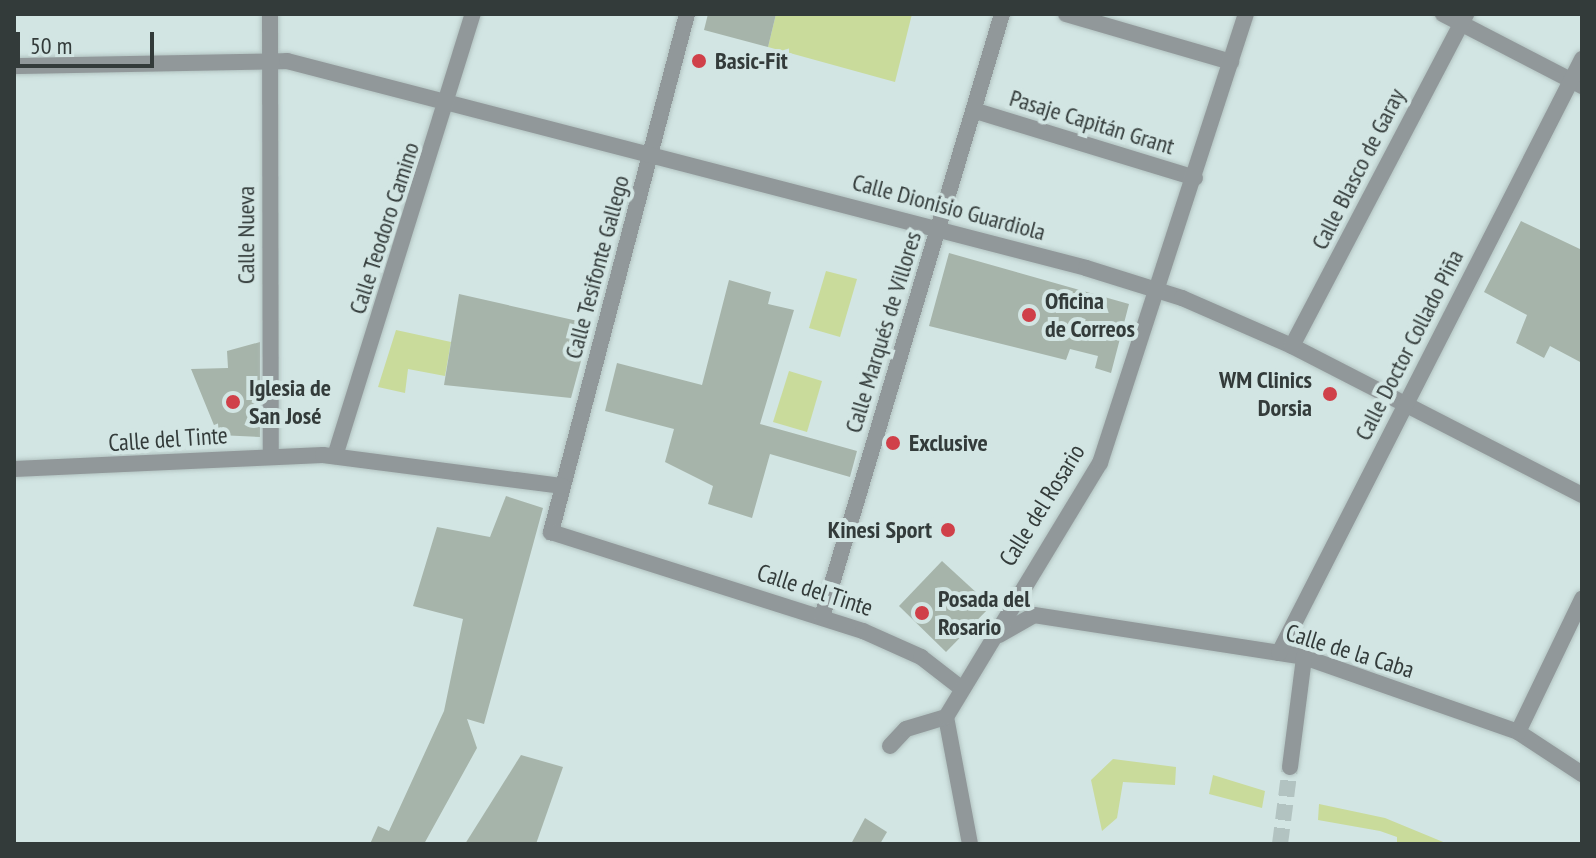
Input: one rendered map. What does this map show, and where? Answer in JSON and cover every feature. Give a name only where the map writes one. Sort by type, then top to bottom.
[{"type":"street","name":"Calle Nueva","points":[[270,14],[271,456]]},
{"type":"street","name":"Calle Teodoro Camino","points":[[335,456],[450,102],[473,14]]},
{"type":"street","name":"Calle Tesifonte Gallego","points":[[551,532],[687,14]]},
{"type":"street","name":"Calle Marqués de Villores","points":[[822,617],[976,111],[1002,14]]},
{"type":"street","points":[[1066,14],[1231,62]]},
{"type":"street","name":"Calle del Rosario","points":[[946,717],[961,688],[998,636],[1010,602],[1100,463],[1161,290],[1246,14]]},
{"type":"street","points":[[1443,14],[1463,18],[1577,83]]},
{"type":"street","name":"Calle Blasco de Garay","points":[[1292,346],[1463,18]]},
{"type":"street","name":"Calle Dionisio Guardiola","points":[[14,66],[270,58],[940,228],[1161,290],[1292,346],[1582,495]]},
{"type":"street","name":"Calle Doctor Collado Piña","points":[[1279,653],[1405,406],[1577,83],[1582,59]]},
{"type":"street","name":"Pasaje Capitán Grant","points":[[976,111],[1195,178]]},
{"type":"street","name":"Calle del Tinte","points":[[14,469],[271,456],[335,456],[563,486]]},
{"type":"street","name":"Calle del Tinte","points":[[551,532],[822,617],[914,653],[961,688]]},
{"type":"street","points":[[1518,732],[1582,599]]},
{"type":"street","name":"Calle de la Caba","points":[[998,636],[1034,615],[1304,657],[1518,732],[1582,774]]},
{"type":"street","points":[[1290,767],[1304,657]]},
{"type":"street","points":[[890,746],[906,729],[946,717],[970,844]]},
{"type":"green space","points":[[776,14],[912,14],[895,82],[768,47]]},
{"type":"green space","points":[[826,271],[857,279],[840,337],[809,328]]},
{"type":"green space","points":[[396,330],[451,342],[445,376],[408,369],[405,393],[378,387]]},
{"type":"green space","points":[[789,371],[822,381],[807,432],[773,422]]},
{"type":"green space","points":[[1113,759],[1176,767],[1175,785],[1123,782],[1117,818],[1102,831],[1091,780]]},
{"type":"green space","points":[[1213,775],[1265,791],[1262,808],[1209,794]]},
{"type":"green space","points":[[1319,804],[1385,818],[1448,844],[1397,844],[1397,837],[1380,831],[1318,820]]},
{"type":"building","points":[[708,14],[776,14],[768,47],[704,30]]},
{"type":"building","points":[[1521,221],[1582,250],[1582,363],[1550,346],[1544,358],[1516,343],[1527,315],[1484,292]]},
{"type":"building","name":"Oficina de Correos","points":[[949,253],[1129,304],[1111,373],[1095,368],[1098,356],[1070,349],[1066,360],[929,326]]},
{"type":"building","points":[[729,280],[771,292],[768,304],[794,310],[760,424],[857,451],[850,477],[770,454],[752,518],[708,504],[713,486],[665,462],[674,429],[605,411],[617,363],[702,385]]},
{"type":"building","points":[[459,294],[591,324],[571,398],[444,385]]},
{"type":"building","name":"Iglesia de San José","points":[[260,342],[260,437],[218,435],[191,369],[228,368],[227,351]]},
{"type":"building","points":[[506,496],[543,508],[484,724],[467,719],[477,748],[424,844],[370,844],[378,826],[389,831],[444,711],[463,619],[413,606],[437,527],[490,537]]},
{"type":"building","name":"Posada del Rosario","points":[[942,561],[991,606],[946,652],[899,606]]},
{"type":"building","points":[[521,755],[563,767],[536,844],[465,844]]},
{"type":"building","points":[[865,818],[887,832],[880,844],[851,844]]},
{"type":"tunnel","points":[[1280,844],[1290,767]]},
{"type":"place","name":"Basic-Fit","points":[[699,61]]},
{"type":"place","name":"Oficina de Correos","points":[[1029,315]]},
{"type":"place","name":"WM Clinics Dorsia","points":[[1330,394]]},
{"type":"place","name":"Iglesia de San José","points":[[233,402]]},
{"type":"place","name":"Exclusive","points":[[893,443]]},
{"type":"place","name":"Kinesi Sport","points":[[948,530]]},
{"type":"place","name":"Posada del Rosario","points":[[922,613]]}]
